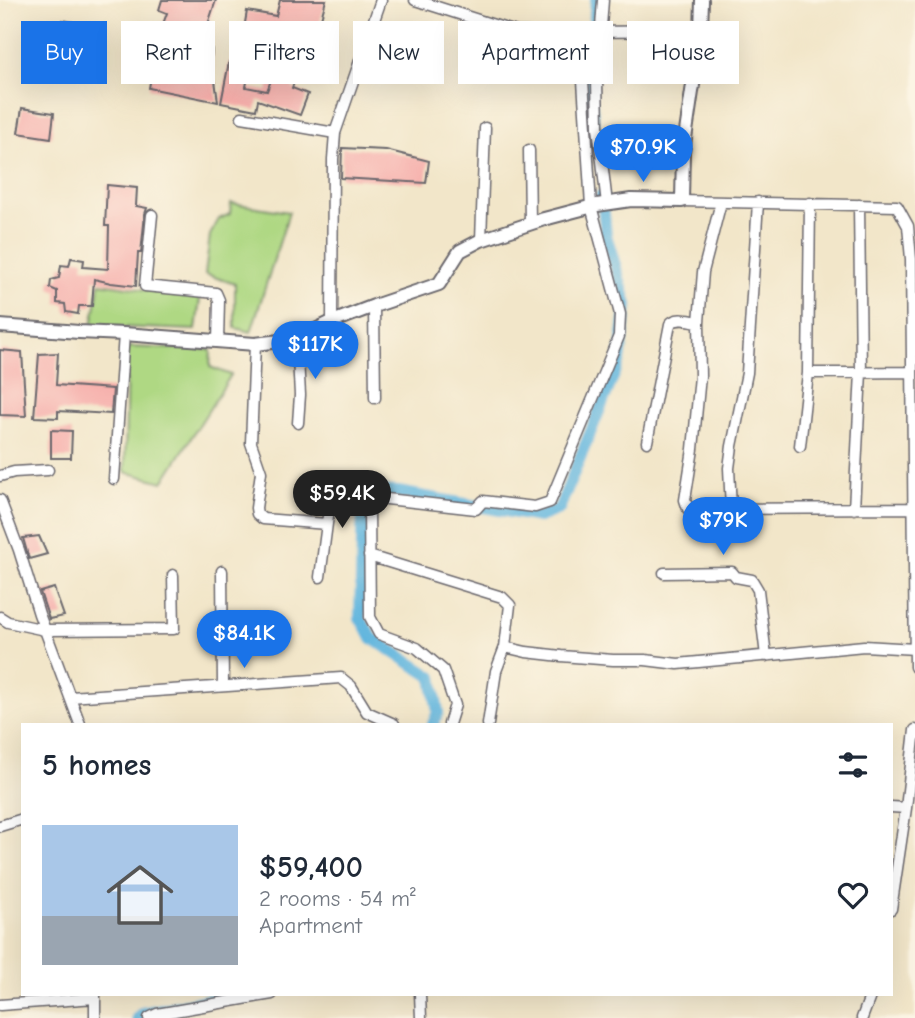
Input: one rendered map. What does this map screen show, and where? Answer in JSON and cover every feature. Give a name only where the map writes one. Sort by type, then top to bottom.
[{"type":"street","points":[[332,322],[335,133],[381,0]]},
{"type":"street","points":[[415,0],[481,21]]},
{"type":"street","points":[[595,21],[603,0]]},
{"type":"street","points":[[701,21],[702,0]]},
{"type":"street","points":[[449,723],[455,705],[443,670],[417,648],[379,635],[370,617],[369,507],[378,498],[535,507],[550,502],[619,336],[620,314],[600,205],[594,84]]},
{"type":"street","points":[[597,84],[600,205]]},
{"type":"street","points":[[682,201],[683,152],[693,84]]},
{"type":"street","points":[[242,117],[335,133]]},
{"type":"street","points":[[481,240],[485,128]]},
{"type":"street","points":[[529,150],[530,223]]},
{"type":"street","points":[[0,326],[255,344],[297,339],[332,322],[439,284],[460,251],[481,240],[530,223],[600,205],[631,200],[897,206],[908,226],[911,260],[915,667]]},
{"type":"street","points":[[721,202],[703,272],[699,322],[700,376],[685,500],[688,509],[914,508]]},
{"type":"street","points":[[731,509],[729,468],[747,373],[758,202]]},
{"type":"street","points":[[800,446],[808,373],[810,203]]},
{"type":"street","points":[[854,509],[861,372],[859,205]]},
{"type":"street","points":[[152,215],[145,286],[216,293],[219,300],[218,342]]},
{"type":"street","points":[[374,306],[375,398]]},
{"type":"street","points":[[647,442],[670,324],[679,319],[699,322]]},
{"type":"street","points":[[114,479],[124,334]]},
{"type":"street","points":[[297,339],[300,395],[298,423]]},
{"type":"street","points":[[255,344],[251,443],[261,472],[257,514],[263,519],[327,524]]},
{"type":"street","points":[[808,373],[911,372]]},
{"type":"street","points":[[0,476],[14,472],[48,470]]},
{"type":"street","points":[[320,578],[334,478]]},
{"type":"street","points":[[0,499],[38,614],[80,723]]},
{"type":"street","points":[[369,556],[502,597],[510,605],[505,647],[496,671],[488,723]]},
{"type":"street","points":[[222,571],[223,687]]},
{"type":"street","points":[[664,573],[732,572],[736,577],[752,580],[758,590],[766,656]]},
{"type":"street","points":[[0,617],[8,622],[45,630],[174,629],[173,575]]},
{"type":"street","points":[[505,647],[561,656],[678,664],[864,646],[915,649]]},
{"type":"street","points":[[70,697],[341,678],[351,686],[367,712],[392,723]]},
{"type":"street","points":[[893,896],[915,730]]},
{"type":"street","points":[[893,807],[906,808]]},
{"type":"street","points":[[0,825],[21,820]]},
{"type":"street","points":[[0,1005],[95,996],[95,1018]]},
{"type":"street","points":[[149,1018],[158,1014],[261,996]]},
{"type":"street","points":[[420,996],[421,1018]]},
{"type":"street","points":[[862,1018],[870,996]]},
{"type":"green space","points":[[231,203],[289,212],[251,332],[235,328],[235,284],[205,274],[210,235],[219,219],[230,214]]},
{"type":"green space","points":[[100,283],[200,298],[196,330],[92,326]]},
{"type":"green space","points":[[127,347],[211,350],[210,367],[231,375],[163,482],[125,472]]},
{"type":"building","points":[[162,0],[216,0],[209,21],[164,21],[167,13],[159,10]]},
{"type":"building","points":[[280,0],[326,0],[320,21],[245,21],[247,11],[276,16]]},
{"type":"building","points":[[229,62],[229,84],[247,84],[246,87],[267,91],[270,84],[293,84],[292,88],[308,94],[300,115],[258,100],[256,110],[221,103]]},
{"type":"building","points":[[215,80],[218,102],[149,88],[150,84],[215,84]]},
{"type":"building","points":[[22,108],[54,113],[51,138],[18,133]]},
{"type":"building","points":[[342,148],[386,150],[429,161],[426,183],[341,178]]},
{"type":"building","points":[[107,185],[137,188],[136,206],[147,208],[141,253],[138,253],[136,286],[94,279],[92,306],[79,306],[78,314],[66,312],[65,304],[57,303],[57,291],[50,288],[51,280],[59,278],[61,265],[69,266],[71,258],[84,260],[83,267],[108,269],[109,226],[105,226]]},
{"type":"building","points":[[0,350],[22,352],[26,416],[0,415]]},
{"type":"building","points":[[58,353],[56,385],[113,389],[111,414],[58,411],[58,418],[34,417],[39,354]]},
{"type":"building","points":[[51,430],[72,431],[71,458],[51,458]]},
{"type":"building","points":[[39,536],[47,554],[29,559],[23,538]]},
{"type":"building","points":[[54,588],[64,616],[49,619],[40,592]]},
{"type":"waterway","points":[[595,132],[589,85],[596,0]]},
{"type":"waterway","points":[[433,723],[438,712],[432,677],[372,638],[360,618],[363,505],[373,491],[398,492],[539,517],[559,509],[620,360],[627,305],[606,235],[602,195]]},
{"type":"waterway","points":[[137,1018],[142,1013],[227,996]]}]
